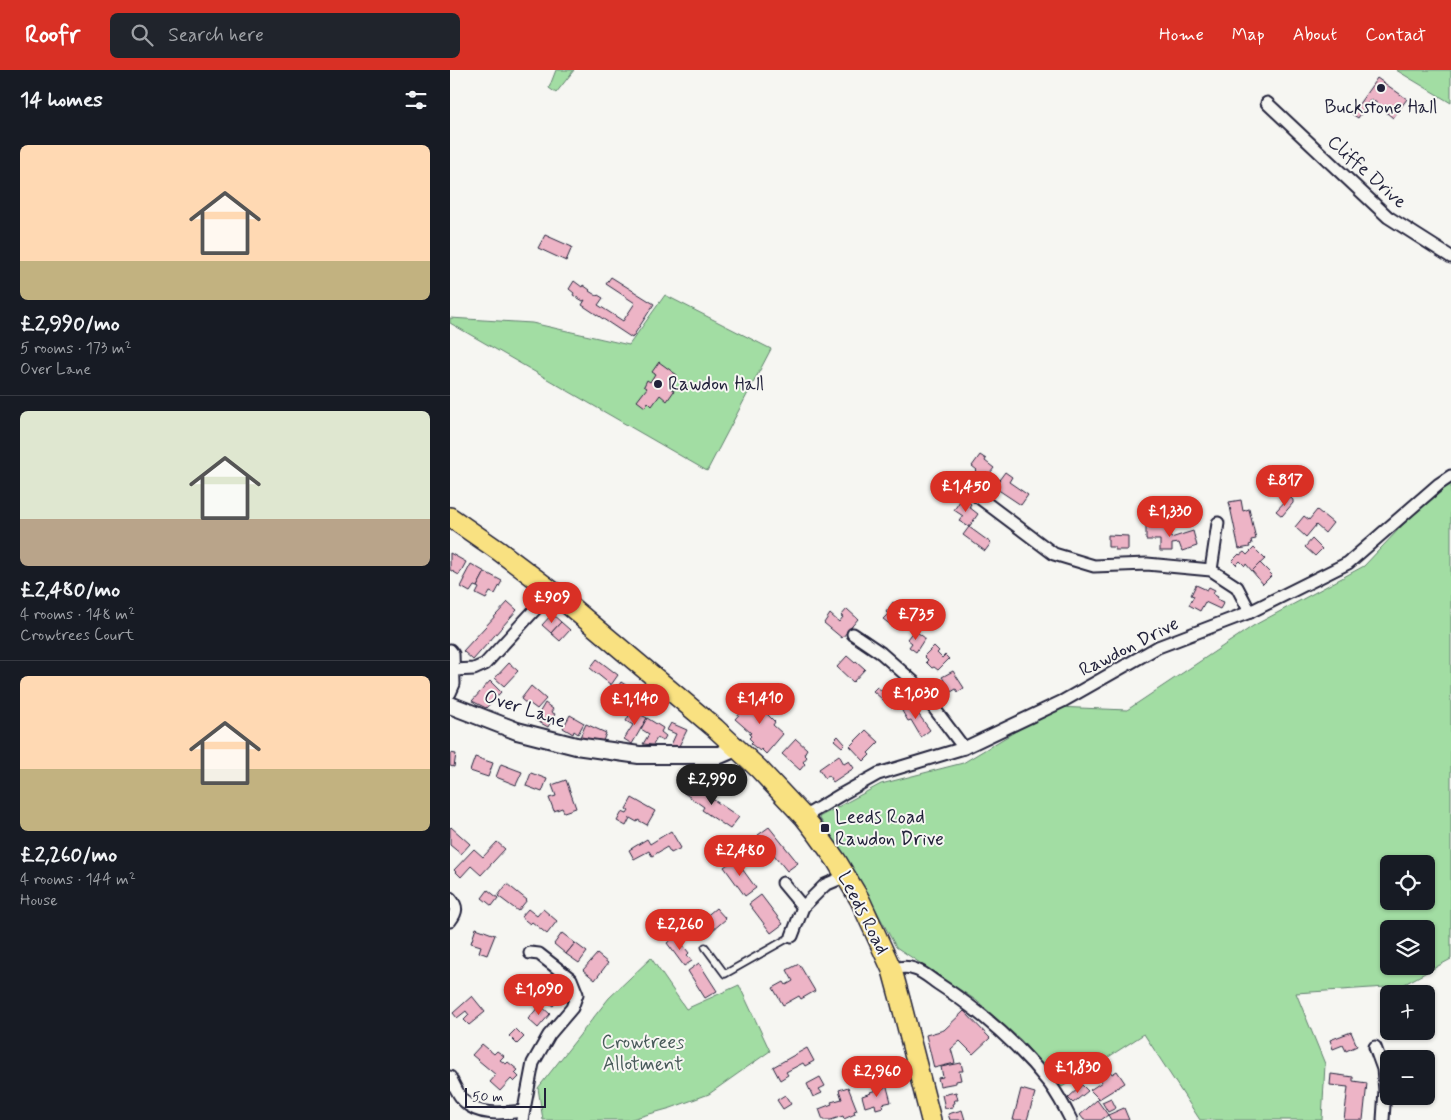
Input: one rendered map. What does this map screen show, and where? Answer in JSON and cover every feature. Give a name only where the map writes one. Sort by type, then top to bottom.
[{"type":"main road","name":"Leeds Road","points":[[450,517],[552,591],[736,748],[759,769],[804,817],[823,841],[860,900],[892,970],[931,1120]]},
{"type":"street","name":"Cliffe Drive","points":[[1266,103],[1388,217],[1451,257]]},
{"type":"street","name":"Rawdon Drive","points":[[804,817],[878,774],[964,748],[1063,701],[1158,647],[1250,612],[1348,563],[1439,484],[1451,476]]},
{"type":"street","points":[[957,481],[1054,554],[1094,566],[1147,564],[1211,570],[1237,587],[1250,612]]},
{"type":"street","points":[[1211,570],[1218,522]]},
{"type":"street","points":[[454,670],[474,670],[485,664],[552,591]]},
{"type":"street","points":[[854,634],[881,653],[915,684],[964,748]]},
{"type":"street","points":[[450,650],[453,654],[454,670],[454,684],[450,693]]},
{"type":"street","name":"Over Lane","points":[[450,705],[517,731],[576,746],[648,755],[720,755],[736,748]]},
{"type":"street","points":[[792,936],[803,907],[824,885],[846,876]]},
{"type":"street","points":[[783,883],[803,907]]},
{"type":"street","points":[[450,898],[456,908],[450,922]]},
{"type":"street","points":[[450,1077],[463,1100],[471,1107],[484,1112],[523,1116],[533,1063],[549,1035],[572,1008],[577,994],[571,979],[539,954],[530,953]]},
{"type":"street","points":[[892,970],[899,967],[918,970],[976,1011],[998,1030],[1051,1085],[1071,1120]]},
{"type":"street","points":[[1374,1047],[1383,1069],[1385,1090],[1383,1120]]},
{"type":"lane","points":[[705,947],[725,974],[792,936]]},
{"type":"green space","points":[[556,70],[574,70],[556,93],[549,88]]},
{"type":"green space","points":[[1396,70],[1451,70],[1451,103]]},
{"type":"green space","points":[[665,295],[771,349],[707,471],[450,323],[450,318],[532,323],[629,345]]},
{"type":"green space","points":[[1451,481],[1451,959],[1435,968],[1435,920],[1380,920],[1380,975],[1421,975],[1403,985],[1380,985],[1380,987],[1296,993],[1325,1064],[1322,1120],[1200,1120],[1144,1034],[1062,1087],[1021,1040],[977,1001],[896,947],[856,873],[819,817],[881,784],[963,763],[1056,707],[1127,710],[1253,626],[1364,566],[1432,494]]},
{"type":"green space","name":"Crowtrees Allotment","points":[[651,958],[686,1009],[739,985],[770,1051],[709,1094],[671,1108],[628,1120],[543,1120],[538,1088],[609,998]]},
{"type":"building","name":"Buckstone Hall","points":[[1377,78],[1407,99],[1393,118],[1387,113],[1390,108],[1386,105],[1384,108],[1371,99],[1358,118],[1352,114]]},
{"type":"building","points":[[545,235],[572,247],[566,261],[538,248]]},
{"type":"building","points":[[611,277],[654,304],[632,338],[582,305],[585,300],[583,301],[573,295],[574,293],[569,289],[574,281],[582,287],[583,285],[589,291],[603,298],[598,305],[623,321],[635,303],[606,284]]},
{"type":"building","name":"Rawdon Hall","points":[[659,362],[677,375],[669,387],[674,391],[667,401],[660,395],[652,406],[648,402],[645,407],[637,401],[647,388],[644,386],[647,380],[650,382],[655,374],[652,372]]},
{"type":"building","points":[[980,455],[994,468],[987,477],[983,474],[981,477],[972,466]]},
{"type":"building","points":[[1005,472],[1012,477],[1009,482],[1028,495],[1021,505],[994,487]]},
{"type":"building","points":[[1288,498],[1293,500],[1293,503],[1282,516],[1276,511]]},
{"type":"building","points":[[964,499],[971,504],[969,507],[978,514],[969,527],[959,521],[963,516],[954,510],[960,501],[962,502]]},
{"type":"building","points":[[1241,500],[1243,511],[1249,509],[1256,539],[1251,540],[1252,544],[1249,545],[1250,547],[1239,549],[1229,502]]},
{"type":"building","points":[[1317,510],[1333,523],[1325,533],[1316,525],[1306,537],[1295,527],[1304,516],[1309,520]]},
{"type":"building","points":[[1167,524],[1171,538],[1193,531],[1197,546],[1182,551],[1179,543],[1172,544],[1172,551],[1160,551],[1160,540],[1146,540],[1146,525]]},
{"type":"building","points":[[969,527],[991,543],[985,551],[963,535]]},
{"type":"building","points":[[1108,535],[1128,536],[1128,550],[1115,550],[1115,547],[1108,547]]},
{"type":"building","points":[[1312,539],[1322,549],[1315,556],[1305,547]]},
{"type":"building","points":[[1254,548],[1265,559],[1252,571],[1246,564],[1245,566],[1240,561],[1236,565],[1232,561],[1244,552],[1247,555]]},
{"type":"building","points":[[450,553],[466,562],[459,575],[450,570]]},
{"type":"building","points":[[1260,563],[1272,575],[1263,584],[1252,571]]},
{"type":"building","points":[[471,564],[485,572],[477,587],[474,586],[470,592],[461,587]]},
{"type":"building","points":[[485,572],[502,581],[495,594],[490,592],[486,599],[476,594],[479,588],[477,587]]},
{"type":"building","points":[[1196,585],[1207,590],[1209,587],[1215,590],[1213,594],[1218,597],[1217,599],[1224,602],[1220,609],[1205,602],[1200,611],[1189,605],[1194,596],[1191,595]]},
{"type":"building","points":[[508,602],[517,610],[473,660],[463,651]]},
{"type":"building","points":[[893,602],[903,609],[905,607],[912,612],[903,625],[896,619],[891,625],[883,619],[888,614],[886,612]]},
{"type":"building","points":[[847,609],[858,619],[842,638],[824,623],[830,614],[839,622]]},
{"type":"building","points":[[552,614],[561,622],[551,633],[542,625]]},
{"type":"building","points":[[561,622],[570,630],[560,641],[551,633]]},
{"type":"building","points":[[914,630],[925,638],[916,652],[909,647],[912,643],[907,639]]},
{"type":"building","points":[[934,646],[942,658],[945,655],[949,659],[938,670],[934,667],[932,668],[926,662],[928,660],[924,656]]},
{"type":"building","points":[[847,656],[865,669],[853,682],[837,667]]},
{"type":"building","points":[[597,659],[618,675],[611,685],[590,668]]},
{"type":"building","points":[[509,663],[518,671],[504,686],[495,678]]},
{"type":"building","points":[[953,671],[964,688],[958,692],[956,689],[951,692],[942,677]]},
{"type":"building","points":[[490,681],[501,692],[486,708],[472,701]]},
{"type":"building","points":[[621,682],[638,693],[628,710],[610,698]]},
{"type":"building","points":[[890,682],[899,694],[894,699],[897,701],[892,708],[873,691],[877,687],[882,691]]},
{"type":"building","points":[[531,686],[546,699],[537,709],[521,699]]},
{"type":"building","points":[[757,695],[772,708],[767,714],[775,722],[773,725],[783,734],[766,754],[751,744],[753,742],[749,738],[751,736],[749,734],[751,733],[735,719]]},
{"type":"building","points":[[545,703],[553,709],[551,712],[555,714],[548,727],[535,720]]},
{"type":"building","points":[[911,704],[930,730],[921,737],[911,720],[908,721],[902,711]]},
{"type":"building","points":[[632,710],[647,718],[632,744],[624,739],[633,725],[626,721]]},
{"type":"building","points":[[570,715],[584,723],[578,734],[574,731],[573,734],[563,728]]},
{"type":"building","points":[[647,718],[663,728],[661,732],[666,736],[663,741],[657,738],[653,745],[643,744],[649,734],[641,729]]},
{"type":"building","points":[[671,723],[687,730],[679,746],[671,745],[676,734],[667,730]]},
{"type":"building","points":[[586,724],[606,733],[603,741],[580,737]]},
{"type":"building","points":[[866,730],[879,742],[868,753],[870,755],[864,761],[850,746]]},
{"type":"building","points":[[838,736],[845,744],[842,747],[834,740]]},
{"type":"building","points":[[796,739],[807,749],[804,754],[807,757],[803,762],[805,764],[800,770],[782,754]]},
{"type":"building","points":[[450,753],[456,754],[454,767],[450,766]]},
{"type":"building","points":[[839,755],[844,764],[849,761],[854,768],[833,782],[829,776],[825,778],[819,769]]},
{"type":"building","points":[[475,757],[493,763],[488,777],[470,771]]},
{"type":"building","points":[[501,764],[522,772],[516,785],[496,777]]},
{"type":"building","points":[[531,773],[547,779],[542,792],[526,786]]},
{"type":"building","points":[[566,780],[576,808],[564,812],[562,808],[554,811],[549,798],[556,796],[552,785]]},
{"type":"building","points":[[692,782],[739,817],[730,829],[702,810],[704,807],[684,793]]},
{"type":"building","points":[[632,798],[655,811],[647,825],[630,818],[626,826],[617,821],[622,812],[627,814],[629,811],[626,809]]},
{"type":"building","points":[[451,827],[470,844],[461,854],[450,845]]},
{"type":"building","points":[[769,827],[798,863],[787,871],[758,835]]},
{"type":"building","points":[[671,831],[681,848],[671,853],[667,847],[652,856],[649,851],[634,859],[629,850],[647,839],[650,844]]},
{"type":"building","points":[[497,842],[505,849],[481,875],[471,866],[461,877],[454,870],[474,849],[483,857]]},
{"type":"building","points":[[735,859],[756,888],[745,896],[724,867]]},
{"type":"building","points":[[507,884],[527,900],[518,911],[498,896]]},
{"type":"building","points":[[488,890],[498,898],[492,906],[482,898]]},
{"type":"building","points":[[761,895],[783,924],[771,933],[749,904]]},
{"type":"building","points":[[716,908],[726,919],[706,936],[691,917],[699,911],[704,918]]},
{"type":"building","points":[[528,909],[537,916],[543,909],[557,921],[547,934],[532,922],[530,924],[521,917]]},
{"type":"building","points":[[476,928],[495,935],[487,955],[479,952],[481,946],[471,943]]},
{"type":"building","points":[[562,933],[575,943],[566,954],[554,944]]},
{"type":"building","points":[[676,936],[689,953],[687,955],[692,961],[684,966],[667,943]]},
{"type":"building","points":[[575,943],[587,952],[579,963],[566,954]]},
{"type":"building","points":[[597,954],[608,963],[595,980],[583,970]]},
{"type":"building","points":[[699,963],[717,991],[705,998],[688,971]]},
{"type":"building","points":[[799,964],[815,991],[801,999],[799,996],[783,1005],[773,988],[784,982],[786,985],[793,981],[787,970]]},
{"type":"building","points":[[560,983],[567,989],[553,1006],[543,999],[547,993],[550,995]]},
{"type":"building","points":[[472,996],[485,1012],[469,1025],[464,1020],[469,1015],[466,1011],[457,1018],[453,1013]]},
{"type":"building","points":[[540,1005],[550,1014],[538,1028],[528,1019]]},
{"type":"building","points":[[964,1011],[990,1038],[973,1054],[960,1041],[951,1049],[955,1063],[934,1068],[926,1035],[944,1030]]},
{"type":"building","points":[[516,1029],[524,1037],[517,1044],[509,1036]]},
{"type":"building","points":[[1351,1032],[1357,1046],[1346,1051],[1343,1045],[1333,1049],[1330,1040]]},
{"type":"building","points":[[482,1044],[494,1054],[497,1051],[504,1056],[500,1060],[506,1064],[508,1062],[518,1070],[515,1073],[519,1077],[514,1082],[511,1079],[500,1091],[490,1082],[496,1075],[472,1055]]},
{"type":"building","points":[[807,1048],[814,1061],[805,1066],[803,1063],[786,1072],[788,1075],[780,1080],[773,1067]]},
{"type":"building","points":[[1106,1061],[1112,1070],[1110,1071],[1112,1074],[1117,1071],[1125,1083],[1099,1099],[1090,1090],[1102,1082],[1094,1070]]},
{"type":"building","points":[[961,1063],[963,1071],[959,1071],[961,1080],[956,1081],[956,1083],[940,1086],[938,1078],[943,1077],[941,1067]]},
{"type":"building","points":[[1331,1074],[1353,1077],[1353,1081],[1367,1083],[1363,1120],[1344,1120],[1348,1087],[1330,1085]]},
{"type":"building","points":[[820,1077],[825,1086],[819,1089],[822,1093],[813,1097],[807,1084]]},
{"type":"building","points":[[1082,1085],[1088,1091],[1073,1103],[1068,1098]]},
{"type":"building","points":[[848,1087],[857,1110],[854,1111],[855,1114],[844,1119],[843,1116],[831,1120],[823,1120],[819,1109],[832,1104],[831,1102],[842,1099],[839,1090]]},
{"type":"building","points":[[887,1087],[891,1102],[882,1104],[883,1107],[876,1109],[875,1104],[865,1107],[862,1096]]},
{"type":"building","points":[[1021,1089],[1035,1093],[1027,1120],[1013,1120]]},
{"type":"building","points":[[956,1092],[958,1100],[954,1100],[953,1107],[945,1108],[942,1095]]},
{"type":"building","points":[[785,1095],[791,1104],[783,1109],[777,1100]]},
{"type":"building","points":[[1111,1098],[1116,1108],[1108,1112],[1102,1102]]},
{"type":"building","points":[[1097,1100],[1108,1115],[1101,1120],[1084,1120],[1080,1115]]},
{"type":"building","points":[[1124,1108],[1129,1120],[1111,1120],[1108,1115]]},
{"type":"building","points":[[962,1110],[965,1120],[950,1120],[948,1114]]},
{"type":"place","name":"Buckstone Hall","points":[[1381,88]]},
{"type":"place","name":"Rawdon Hall","points":[[658,384]]},
{"type":"place","name":"Leeds Road Rawdon Drive","points":[[825,828]]}]
